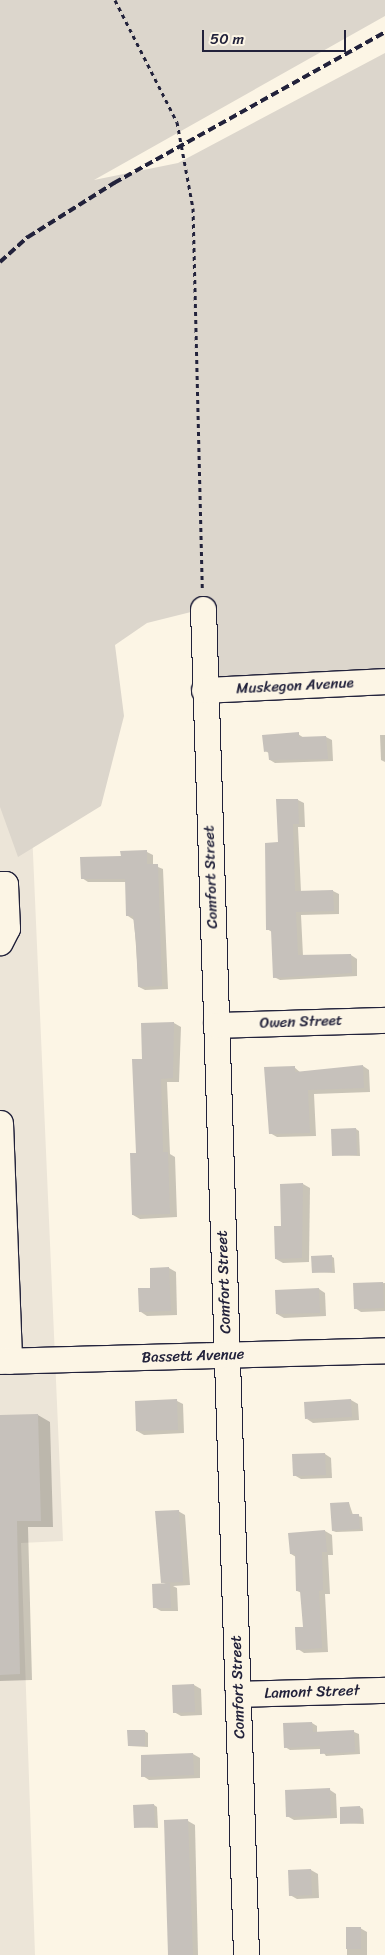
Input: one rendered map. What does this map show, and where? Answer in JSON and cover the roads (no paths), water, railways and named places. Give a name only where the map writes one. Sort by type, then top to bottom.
[{"type":"street","name":"Comfort Street","points":[[203,609],[204,690],[246,1955]]},
{"type":"street","name":"Muskegon Avenue","points":[[204,690],[385,681]]},
{"type":"street","points":[[0,884],[5,884],[7,928],[0,942]]},
{"type":"street","name":"Owen Street","points":[[216,1025],[385,1020]]},
{"type":"street","points":[[0,1123],[4,1361]]},
{"type":"street","name":"Bassett Avenue","points":[[4,1361],[385,1350]]},
{"type":"street","name":"Lamont Street","points":[[238,1694],[385,1690]]},
{"type":"railway","points":[[0,262],[28,237],[114,183],[385,32]]}]
